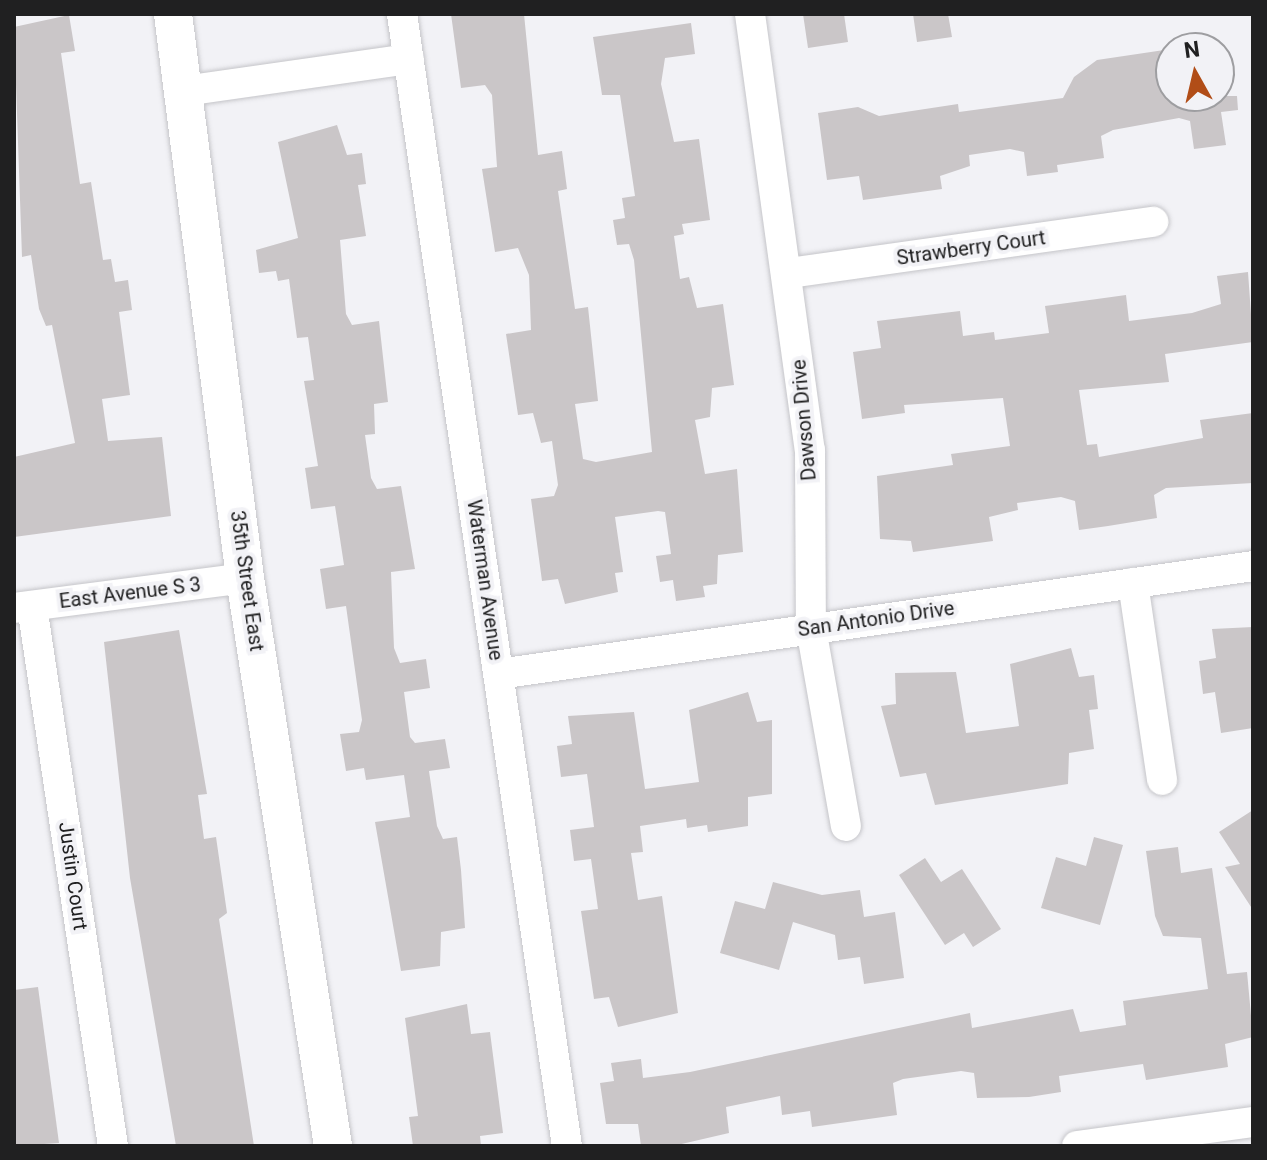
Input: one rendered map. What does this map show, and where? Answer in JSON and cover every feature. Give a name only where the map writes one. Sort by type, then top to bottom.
[{"type":"street","name":"35th Street East","points":[[173,14],[245,578],[333,1146]]},
{"type":"street","name":"Waterman Avenue","points":[[402,14],[567,1146]]},
{"type":"street","name":"Dawson Drive","points":[[750,14],[789,273],[810,450],[811,628],[846,826]]},
{"type":"street","points":[[184,91],[409,59]]},
{"type":"street","name":"Strawberry Court","points":[[789,273],[1153,222]]},
{"type":"street","name":"San Antonio Drive","points":[[499,674],[1253,566]]},
{"type":"street","name":"East Avenue S 3","points":[[23,607],[245,578]]},
{"type":"street","points":[[1133,583],[1162,780]]},
{"type":"street","name":"Justin Court","points":[[23,607],[113,1146]]},
{"type":"street","points":[[1077,1146],[1253,1122]]},
{"type":"building","points":[[451,14],[524,14],[538,155],[562,151],[567,189],[558,191],[575,309],[588,307],[598,401],[575,404],[583,459],[596,462],[652,452],[634,260],[629,244],[617,245],[613,220],[625,218],[622,198],[635,196],[620,95],[602,95],[593,37],[691,23],[695,54],[665,58],[661,84],[674,142],[699,139],[710,220],[682,224],[684,234],[674,236],[680,279],[689,277],[697,308],[723,304],[734,385],[712,388],[710,417],[695,420],[705,474],[737,469],[743,552],[718,555],[717,584],[703,586],[705,597],[676,601],[673,580],[660,582],[656,556],[671,554],[665,512],[658,511],[615,517],[623,572],[615,573],[618,592],[565,604],[558,579],[542,581],[531,499],[554,496],[558,485],[552,441],[541,443],[533,413],[518,415],[506,334],[531,330],[529,275],[518,248],[495,252],[482,169],[497,167],[492,95],[485,85],[461,88]]},
{"type":"building","points":[[803,14],[844,14],[848,42],[808,48]]},
{"type":"building","points":[[913,14],[948,14],[952,37],[917,42]]},
{"type":"building","points":[[69,15],[75,51],[61,53],[80,184],[91,182],[103,260],[111,259],[115,282],[128,280],[132,310],[119,312],[130,395],[102,399],[108,441],[162,437],[171,516],[14,537],[14,457],[75,443],[52,325],[46,326],[39,309],[31,255],[22,257],[14,27]]},
{"type":"building","points":[[1155,51],[1155,112],[1221,112],[1226,145],[1194,149],[1190,121],[1179,118],[1113,130],[1101,136],[1104,158],[1057,165],[1058,172],[1027,176],[1024,152],[1010,149],[969,155],[970,166],[940,176],[942,189],[863,200],[859,176],[827,180],[818,113],[858,107],[879,116],[958,104],[959,112],[1063,98],[1074,77],[1097,60]]},
{"type":"building","points":[[337,125],[347,155],[362,153],[366,184],[358,185],[366,236],[340,240],[346,314],[352,325],[379,321],[388,402],[374,404],[375,434],[365,435],[371,478],[377,489],[401,486],[415,569],[391,572],[394,648],[400,663],[426,659],[430,688],[404,692],[410,737],[415,743],[445,739],[450,768],[429,771],[437,826],[443,839],[457,837],[461,870],[465,928],[441,932],[440,966],[401,971],[375,822],[410,817],[404,775],[366,780],[364,768],[346,771],[340,734],[359,732],[362,720],[346,606],[326,609],[320,569],[344,565],[335,506],[311,509],[305,468],[318,466],[304,381],[314,380],[308,337],[297,338],[289,279],[278,281],[276,271],[259,273],[256,250],[298,238],[278,142]]},
{"type":"building","points":[[1248,272],[1253,342],[1165,354],[1169,382],[1079,390],[1087,445],[1097,444],[1099,457],[1203,438],[1200,420],[1253,413],[1253,483],[1166,488],[1154,495],[1157,518],[1108,526],[1079,530],[1075,501],[1061,497],[1017,503],[1018,510],[989,517],[993,541],[913,552],[911,541],[880,539],[877,476],[953,465],[951,454],[1010,446],[1003,398],[904,405],[905,413],[862,419],[853,352],[881,348],[877,321],[960,311],[963,336],[994,332],[995,340],[1049,333],[1045,306],[1126,295],[1129,321],[1192,313],[1221,304],[1217,276]]},
{"type":"building","points":[[1253,627],[1253,728],[1221,733],[1215,692],[1203,694],[1199,661],[1216,658],[1212,629]]},
{"type":"building","points":[[179,630],[207,794],[198,795],[204,839],[216,837],[227,913],[219,919],[254,1146],[176,1146],[130,878],[104,642]]},
{"type":"building","points":[[1071,648],[1079,677],[1094,675],[1098,709],[1089,710],[1094,749],[1069,753],[1068,784],[935,805],[926,773],[900,777],[881,706],[896,704],[895,673],[956,672],[966,733],[1019,726],[1010,664]]},
{"type":"building","points":[[748,692],[757,722],[772,720],[772,794],[748,797],[748,826],[708,832],[707,825],[687,828],[686,819],[640,826],[643,852],[631,853],[638,900],[662,896],[678,1013],[618,1027],[609,997],[594,999],[581,911],[598,909],[591,859],[574,861],[570,830],[594,827],[587,774],[561,777],[557,746],[572,744],[568,716],[634,712],[645,789],[699,782],[689,710]]},
{"type":"building","points":[[1253,810],[1253,910],[1225,867],[1240,864],[1219,832]]},
{"type":"building","points":[[1094,837],[1123,845],[1100,925],[1041,908],[1056,857],[1086,866]]},
{"type":"building","points":[[1178,847],[1181,873],[1212,868],[1227,974],[1247,972],[1253,1037],[1225,1044],[1228,1067],[1146,1080],[1143,1064],[1059,1076],[1061,1092],[1029,1097],[977,1098],[974,1073],[961,1071],[903,1079],[893,1083],[897,1115],[812,1127],[810,1111],[782,1115],[780,1096],[726,1107],[729,1133],[673,1146],[641,1146],[638,1124],[606,1124],[600,1083],[614,1081],[611,1063],[641,1059],[643,1078],[690,1072],[970,1013],[972,1028],[1073,1009],[1080,1032],[1126,1025],[1123,1001],[1208,989],[1201,938],[1163,936],[1155,916],[1146,851]]},
{"type":"building","points":[[925,858],[941,882],[962,869],[1001,929],[973,947],[964,933],[945,945],[899,875]]},
{"type":"building","points":[[773,882],[822,895],[860,890],[864,917],[895,912],[904,978],[864,984],[860,957],[838,960],[835,935],[793,922],[779,970],[720,953],[735,901],[765,909]]},
{"type":"building","points":[[38,987],[59,1143],[14,1146],[14,990]]},
{"type":"building","points":[[467,1004],[471,1034],[490,1032],[503,1133],[480,1136],[481,1146],[413,1146],[409,1117],[418,1116],[405,1018]]}]
